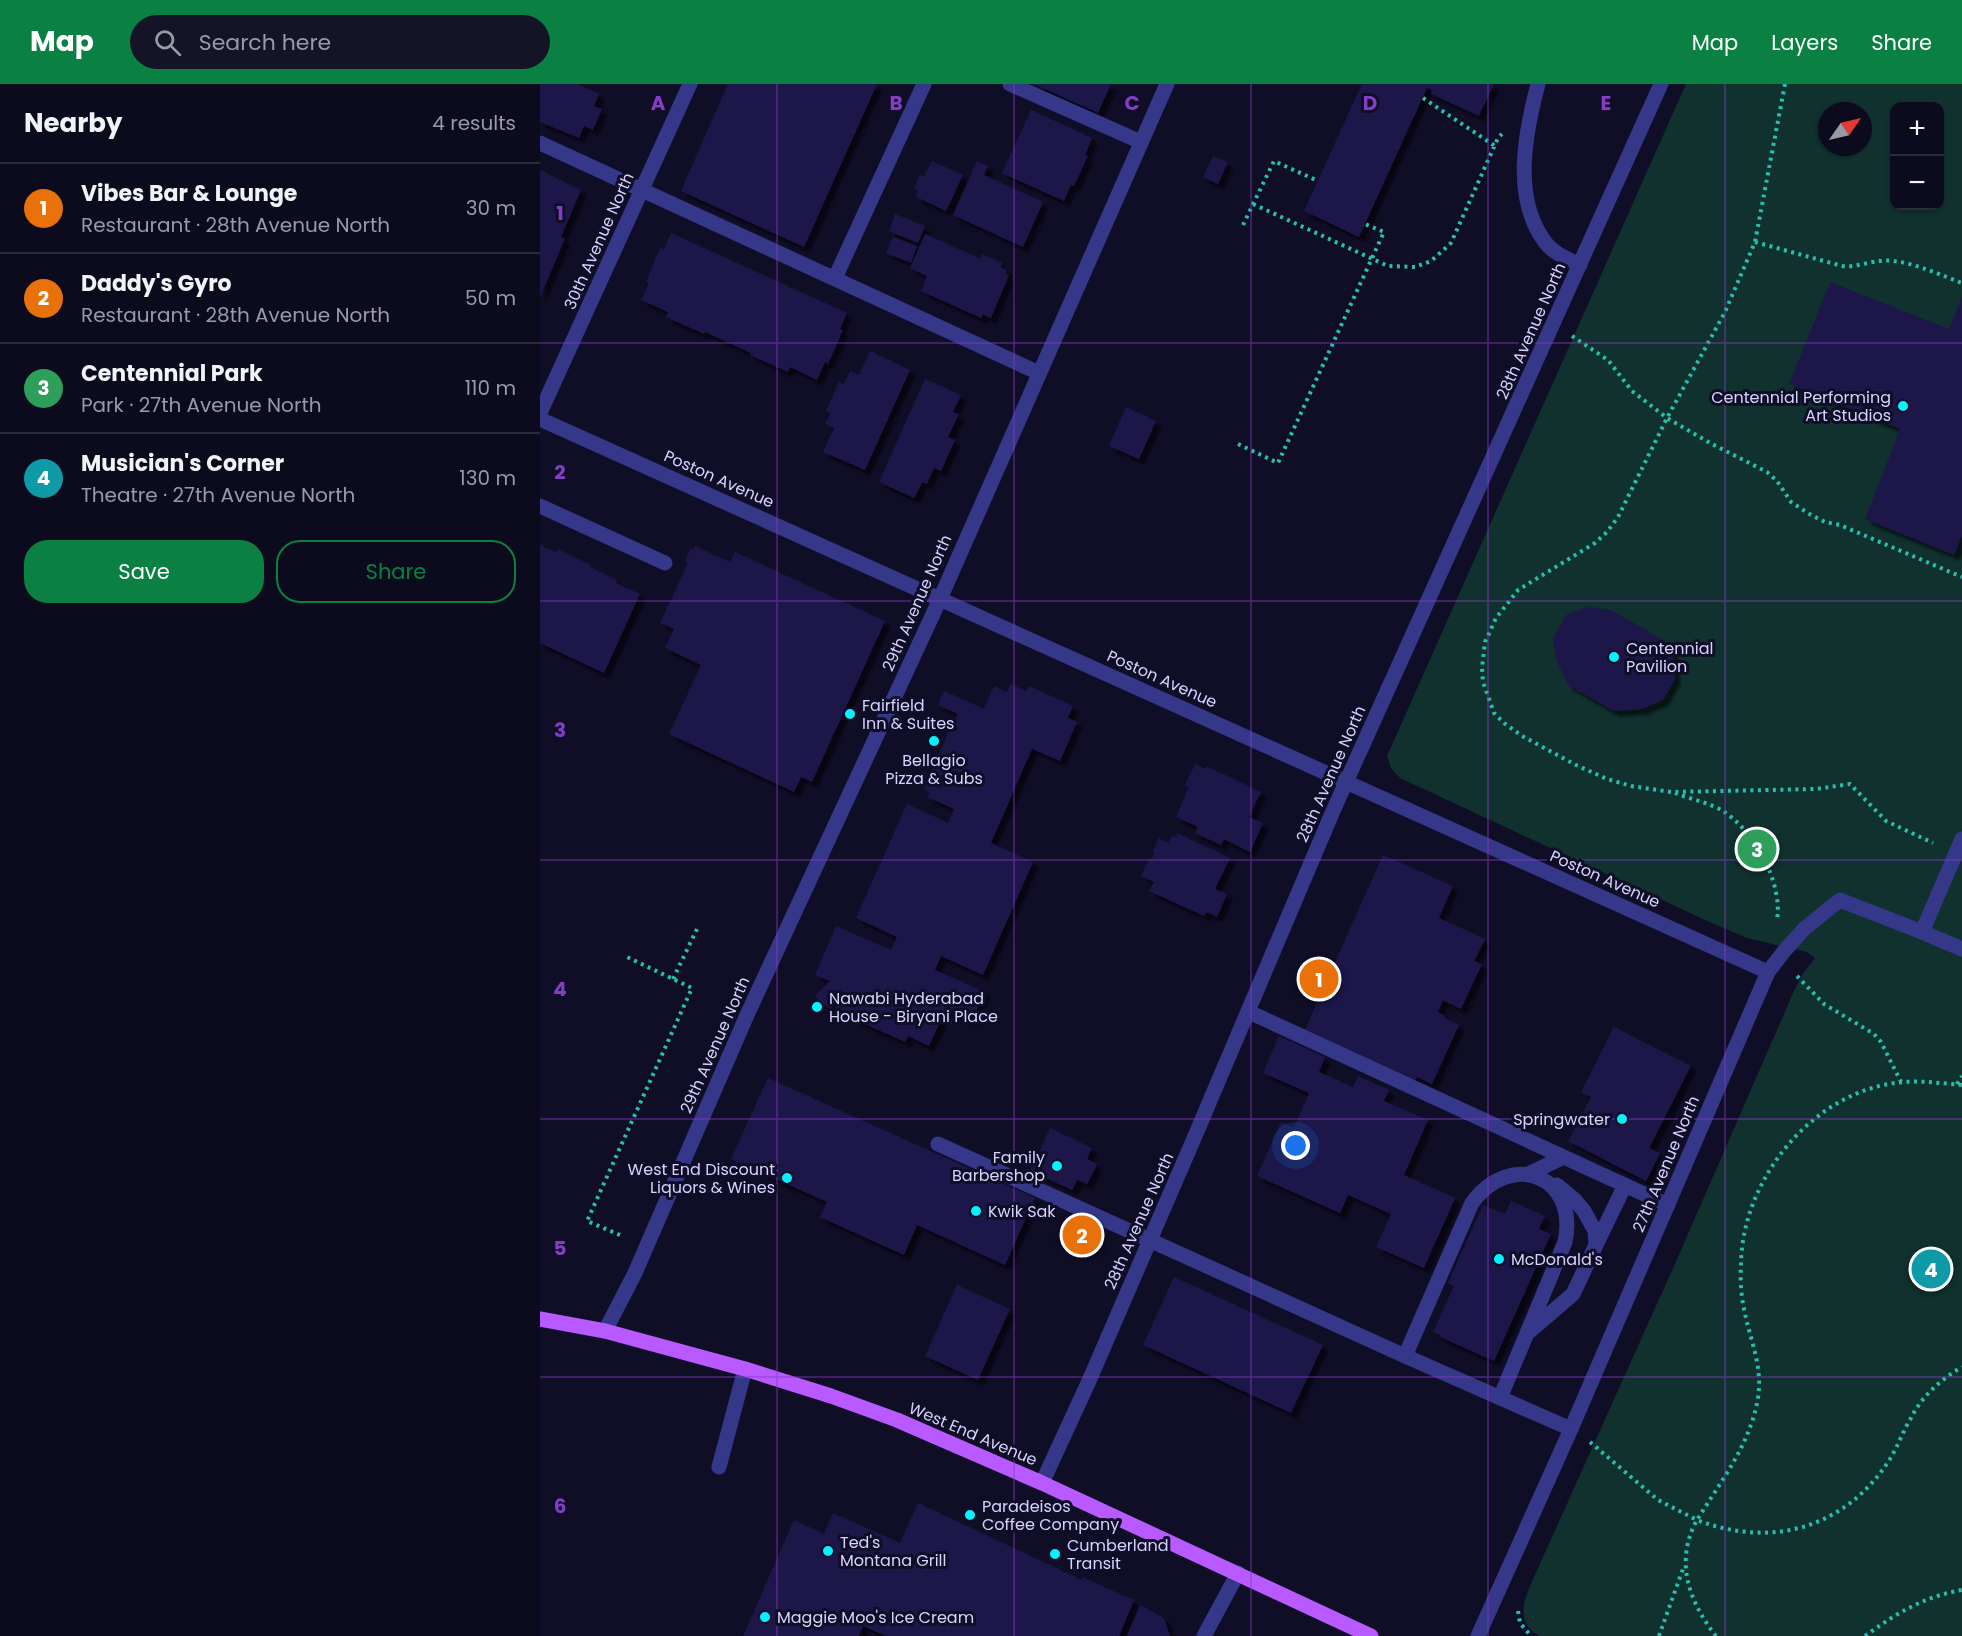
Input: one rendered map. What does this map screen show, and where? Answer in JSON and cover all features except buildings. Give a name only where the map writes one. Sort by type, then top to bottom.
[{"type":"main road","name":"West End Avenue","points":[[540,1319],[605,1331],[745,1369],[897,1420],[1042,1483],[1371,1636]]},
{"type":"street","name":"30th Avenue North","points":[[540,413],[690,84]]},
{"type":"street","points":[[835,278],[924,84]]},
{"type":"street","points":[[1010,84],[1141,142]]},
{"type":"street","name":"29th Avenue North","points":[[605,1331],[635,1273],[747,1015],[940,599],[1167,84]]},
{"type":"street","points":[[1538,84],[1527,133],[1525,180],[1531,215],[1546,243],[1580,266]]},
{"type":"street","name":"28th Avenue North","points":[[1042,1483],[1150,1241],[1333,811],[1661,84]]},
{"type":"street","points":[[540,143],[1039,373]]},
{"type":"street","name":"Poston Avenue","points":[[540,418],[1768,972]]},
{"type":"street","points":[[540,506],[665,563]]},
{"type":"street","points":[[1960,846],[1922,932],[1962,949]]},
{"type":"street","name":"27th Avenue North","points":[[1478,1636],[1571,1429],[1768,972],[1805,928],[1840,900],[1922,932]]},
{"type":"street","points":[[1249,1012],[1668,1205]]},
{"type":"street","points":[[938,1144],[1571,1429]]},
{"type":"street","points":[[1534,1176],[1564,1157]]},
{"type":"street","points":[[1500,1398],[1565,1242],[1569,1226],[1567,1210],[1560,1196],[1550,1185],[1534,1176]]},
{"type":"street","points":[[1405,1356],[1472,1203],[1485,1187],[1500,1178],[1534,1176],[1550,1181],[1563,1190],[1584,1211],[1595,1232],[1596,1245]]},
{"type":"street","points":[[1527,1333],[1573,1294],[1625,1185]]},
{"type":"street","points":[[719,1467],[745,1369]]},
{"type":"street","points":[[1204,1636],[1238,1573]]},
{"type":"path","points":[[1785,84],[1755,242],[1725,312],[1666,418],[1618,517],[1607,532],[1585,549],[1518,590],[1496,618],[1485,642],[1483,682],[1494,713],[1504,723],[1547,751],[1606,779],[1631,786],[1671,792],[1816,789],[1850,784],[1886,821],[1910,834],[1960,846]]},
{"type":"path","points":[[1423,98],[1495,146]]},
{"type":"path","points":[[1253,204],[1388,266],[1415,267],[1431,261],[1446,249],[1503,133],[1527,133]]},
{"type":"path","points":[[1244,225],[1274,160],[1318,181]]},
{"type":"path","points":[[1238,444],[1278,463],[1384,232],[1365,224]]},
{"type":"path","points":[[1755,242],[1842,266],[1851,267],[1875,261],[1894,260],[1962,283]]},
{"type":"path","points":[[1553,325],[1603,356],[1632,392],[1666,418],[1773,476],[1791,502],[1811,515],[1825,522],[1840,525],[1962,578]]},
{"type":"path","points":[[673,979],[697,929]]},
{"type":"path","points":[[621,1235],[587,1221],[692,988],[627,957]]},
{"type":"path","points":[[1797,976],[1824,1004],[1874,1034],[1887,1052],[1901,1082]]},
{"type":"path","points":[[1659,1636],[1685,1563],[1688,1544],[1697,1520],[1740,1451],[1748,1433],[1758,1397],[1758,1366],[1753,1337],[1744,1307],[1741,1263],[1748,1220],[1758,1194],[1779,1156],[1793,1139],[1818,1117],[1850,1096],[1901,1082],[1928,1081],[1959,1085],[1962,1076]]},
{"type":"path","points":[[1590,1442],[1658,1500],[1697,1520],[1738,1532],[1768,1533],[1795,1530],[1819,1523],[1864,1492],[1884,1468],[1911,1416],[1927,1394],[1937,1384],[1962,1367]]},
{"type":"path","points":[[1685,1563],[1692,1597],[1702,1618],[1716,1636]]},
{"type":"path","points":[[1865,1636],[1914,1605],[1962,1590]]},
{"type":"green space","points":[[1686,84],[1962,84],[1962,1636],[1539,1636],[1528,1626],[1524,1607],[1530,1586],[1674,1266],[1794,991],[1802,975],[1815,958],[1807,952],[1747,938],[1705,920],[1400,778],[1391,768],[1387,756]]},
{"type":"place","name":"Centennial Performing Art Studios","points":[[1903,406]]},
{"type":"place","name":"Centennial Pavilion","points":[[1614,657]]},
{"type":"place","name":"Fairfield Inn & Suites","points":[[850,714]]},
{"type":"place","name":"Bellagio Pizza & Subs","points":[[934,741]]},
{"type":"place","name":"Centennial Park","points":[[1757,849]]},
{"type":"place","name":"Vibes Bar & Lounge","points":[[1319,979]]},
{"type":"place","name":"Nawabi Hyderabad House - Biryani Place","points":[[817,1007]]},
{"type":"place","name":"Springwater","points":[[1622,1119]]},
{"type":"place","name":"Family Barbershop","points":[[1057,1166]]},
{"type":"place","name":"West End Discount Liquors & Wines","points":[[787,1178]]},
{"type":"place","name":"Kwik Sak","points":[[976,1211]]},
{"type":"place","name":"Daddy's Gyro","points":[[1082,1235]]},
{"type":"place","name":"McDonald's","points":[[1499,1259]]},
{"type":"place","name":"Musician's Corner","points":[[1931,1269]]},
{"type":"place","name":"Paradeisos Coffee Company","points":[[970,1515]]},
{"type":"place","name":"Ted's Montana Grill","points":[[828,1551]]},
{"type":"place","name":"Cumberland Transit","points":[[1055,1554]]},
{"type":"place","name":"Maggie Moo's Ice Cream","points":[[765,1617]]}]
